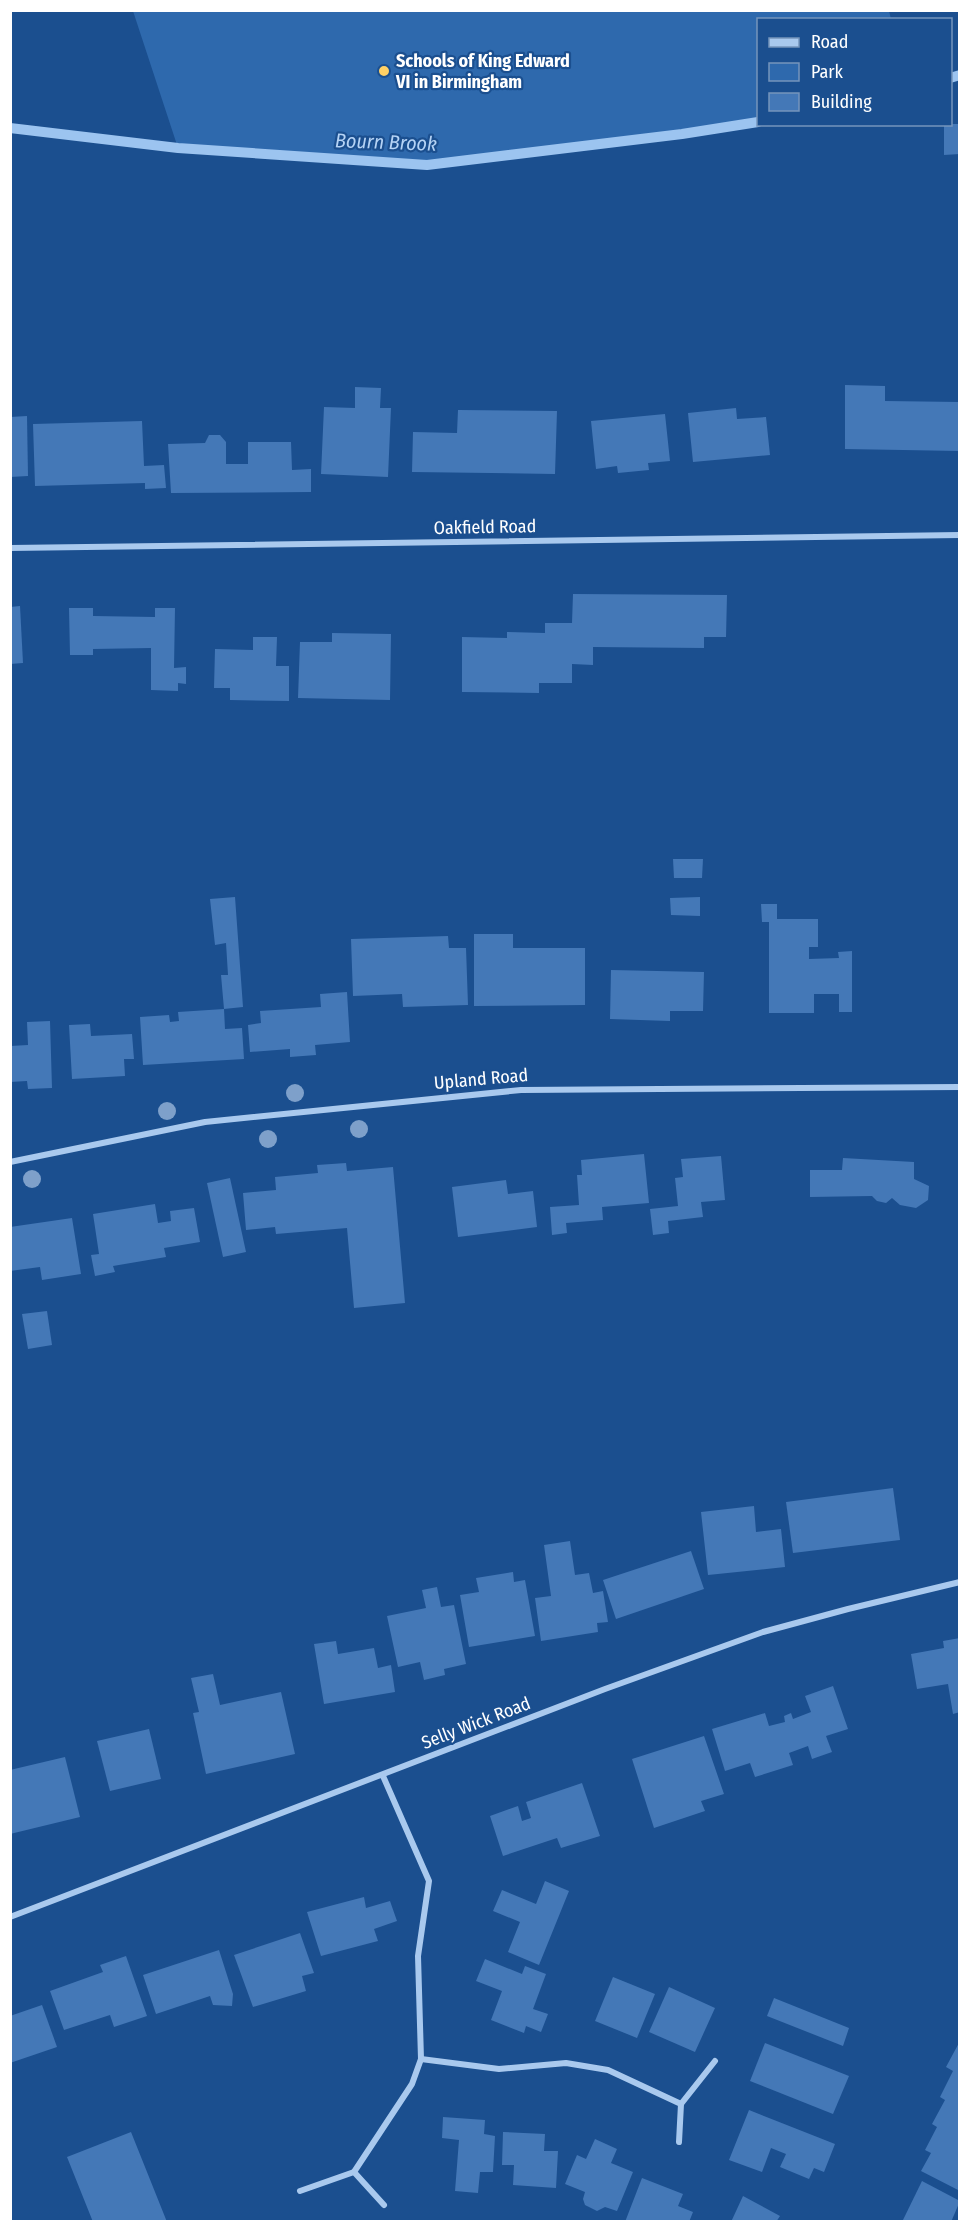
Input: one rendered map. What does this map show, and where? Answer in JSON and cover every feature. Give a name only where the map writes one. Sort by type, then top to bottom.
[{"type":"street","name":"Oakfield Road","points":[[10,548],[960,535]]},
{"type":"street","name":"Upland Road","points":[[10,1162],[205,1122],[521,1090],[960,1088]]},
{"type":"street","name":"Selly Wick Road","points":[[10,1917],[383,1776],[605,1689],[763,1632],[960,1582]]},
{"type":"street","points":[[300,2191],[354,2172],[412,2084],[421,2058],[418,1956],[429,1881],[383,1776]]},
{"type":"street","points":[[421,2058],[499,2069],[566,2062],[608,2070],[681,2104]]},
{"type":"street","points":[[679,2142],[681,2104],[715,2061]]},
{"type":"street","points":[[354,2172],[384,2205]]},
{"type":"green space","name":"Schools of King Edward VI in Birmingham","points":[[133,11],[889,11],[891,18],[757,18],[757,121],[427,165],[178,148]]},
{"type":"building","points":[[960,124],[960,154],[944,155],[944,126]]},
{"type":"building","points":[[845,385],[885,386],[885,401],[960,402],[960,451],[845,449]]},
{"type":"building","points":[[355,387],[381,388],[380,408],[391,408],[388,477],[321,474],[324,407],[355,408]]},
{"type":"building","points":[[736,408],[737,419],[766,417],[770,455],[693,462],[688,413]]},
{"type":"building","points":[[458,410],[557,411],[555,474],[412,472],[413,432],[457,433]]},
{"type":"building","points":[[665,414],[670,461],[648,463],[649,470],[618,473],[617,466],[596,469],[591,421]]},
{"type":"building","points":[[27,416],[28,476],[10,477],[10,417]]},
{"type":"building","points":[[142,421],[144,466],[164,465],[166,488],[145,489],[145,483],[35,486],[33,424]]},
{"type":"building","points":[[209,435],[220,435],[226,442],[226,464],[248,464],[248,442],[291,442],[292,470],[311,469],[311,492],[171,493],[168,444],[205,443]]},
{"type":"building","points":[[573,594],[727,595],[726,637],[704,637],[704,648],[593,647],[593,665],[572,664],[572,683],[539,683],[539,693],[462,692],[462,637],[507,638],[507,632],[545,633],[545,623],[572,623]]},
{"type":"building","points":[[20,606],[23,663],[10,664],[10,607]]},
{"type":"building","points":[[69,608],[93,608],[93,616],[155,617],[155,608],[175,608],[174,668],[186,667],[186,684],[178,683],[178,691],[151,690],[151,648],[93,649],[93,655],[70,655]]},
{"type":"building","points":[[332,633],[391,634],[390,700],[298,698],[300,642],[332,642]]},
{"type":"building","points":[[253,637],[277,637],[276,666],[289,666],[289,701],[230,700],[230,688],[214,688],[215,649],[253,650]]},
{"type":"building","points":[[673,859],[703,859],[702,878],[674,878]]},
{"type":"building","points":[[235,897],[243,1007],[224,1009],[221,975],[228,975],[226,943],[215,945],[210,899]]},
{"type":"building","points":[[700,897],[700,916],[671,915],[670,898]]},
{"type":"building","points":[[761,904],[777,904],[777,919],[818,919],[818,947],[809,947],[809,959],[839,958],[838,952],[852,951],[852,1012],[839,1012],[839,994],[814,994],[814,1013],[769,1013],[769,922],[762,922]]},
{"type":"building","points":[[474,934],[513,934],[513,948],[585,948],[585,1005],[474,1006]]},
{"type":"building","points":[[448,936],[449,948],[466,948],[468,1005],[403,1007],[402,994],[353,996],[351,939]]},
{"type":"building","points":[[611,970],[704,972],[703,1011],[670,1011],[670,1021],[610,1019]]},
{"type":"building","points":[[347,992],[350,1042],[315,1045],[316,1055],[290,1057],[290,1049],[250,1052],[248,1025],[261,1023],[260,1011],[321,1007],[320,994]]},
{"type":"building","points":[[224,1009],[225,1029],[242,1028],[244,1059],[143,1065],[140,1017],[169,1015],[170,1022],[179,1021],[178,1012]]},
{"type":"building","points":[[50,1021],[52,1088],[28,1089],[27,1081],[10,1082],[10,1046],[28,1045],[27,1022]]},
{"type":"building","points":[[90,1024],[91,1036],[132,1034],[134,1059],[124,1059],[125,1076],[72,1079],[69,1025]]},
{"type":"building","points":[[644,1154],[649,1203],[602,1207],[603,1220],[566,1223],[567,1233],[552,1235],[550,1207],[579,1205],[577,1175],[582,1175],[581,1160]]},
{"type":"building","points":[[721,1156],[725,1200],[701,1202],[703,1217],[668,1221],[669,1233],[653,1235],[650,1209],[678,1206],[675,1178],[683,1177],[681,1159]]},
{"type":"building","points":[[843,1158],[914,1162],[914,1179],[929,1186],[928,1200],[916,1208],[900,1205],[892,1198],[886,1203],[877,1201],[872,1196],[810,1197],[810,1170],[842,1170]]},
{"type":"building","points":[[346,1163],[347,1171],[393,1167],[405,1303],[354,1308],[347,1228],[276,1234],[275,1227],[246,1230],[243,1193],[276,1190],[275,1177],[318,1173],[317,1165]]},
{"type":"building","points":[[230,1178],[246,1252],[223,1257],[207,1183]]},
{"type":"building","points":[[506,1180],[508,1194],[533,1191],[537,1227],[458,1237],[452,1187]]},
{"type":"building","points":[[155,1204],[158,1223],[171,1221],[170,1211],[194,1208],[200,1242],[164,1248],[166,1257],[113,1266],[115,1272],[95,1276],[91,1255],[99,1254],[93,1214]]},
{"type":"building","points":[[72,1218],[81,1274],[42,1280],[40,1267],[10,1271],[10,1227]]},
{"type":"building","points":[[47,1311],[52,1345],[28,1349],[22,1314]]},
{"type":"building","points":[[893,1488],[900,1540],[793,1553],[786,1502]]},
{"type":"building","points":[[754,1506],[756,1532],[781,1529],[785,1567],[708,1575],[701,1512]]},
{"type":"building","points":[[570,1541],[575,1575],[589,1573],[593,1593],[603,1591],[608,1622],[597,1623],[598,1632],[541,1641],[535,1598],[551,1596],[544,1545]]},
{"type":"building","points":[[691,1551],[704,1589],[616,1619],[603,1580]]},
{"type":"building","points":[[513,1572],[514,1582],[525,1580],[535,1636],[469,1647],[460,1595],[479,1592],[476,1578]]},
{"type":"building","points":[[437,1587],[441,1607],[454,1605],[466,1664],[444,1669],[445,1675],[424,1680],[420,1662],[398,1667],[387,1616],[426,1608],[422,1590]]},
{"type":"building","points":[[960,1638],[960,1712],[953,1714],[948,1684],[917,1689],[911,1654],[944,1648],[943,1641]]},
{"type":"building","points":[[336,1641],[338,1654],[374,1648],[378,1668],[391,1665],[395,1692],[324,1704],[314,1644]]},
{"type":"building","points":[[213,1674],[220,1705],[281,1692],[295,1754],[206,1774],[193,1713],[199,1712],[191,1678]]},
{"type":"building","points":[[833,1686],[848,1729],[826,1736],[832,1752],[812,1759],[808,1746],[789,1753],[793,1765],[755,1777],[750,1763],[725,1771],[712,1729],[765,1713],[769,1726],[785,1722],[784,1716],[791,1713],[793,1719],[811,1712],[805,1696]]},
{"type":"building","points":[[149,1729],[161,1779],[110,1791],[97,1741]]},
{"type":"building","points":[[704,1736],[724,1794],[701,1801],[705,1811],[654,1828],[632,1759]]},
{"type":"building","points":[[65,1757],[80,1817],[10,1834],[10,1770]]},
{"type":"building","points":[[582,1783],[600,1836],[561,1848],[557,1838],[503,1856],[490,1816],[518,1806],[522,1821],[531,1818],[526,1802]]},
{"type":"building","points":[[545,1881],[569,1891],[539,1965],[508,1952],[520,1922],[493,1911],[502,1890],[536,1904]]},
{"type":"building","points":[[364,1897],[366,1908],[390,1901],[397,1921],[374,1929],[378,1941],[321,1956],[307,1912]]},
{"type":"building","points":[[300,1933],[314,1973],[302,1976],[306,1991],[253,2007],[234,1955]]},
{"type":"building","points":[[219,1950],[233,1994],[232,2006],[213,2005],[210,1996],[156,2014],[143,1975]]},
{"type":"building","points":[[126,1956],[147,2016],[114,2027],[110,2015],[64,2030],[50,1991],[103,1972],[100,1965]]},
{"type":"building","points":[[485,1959],[522,1974],[525,1966],[546,1974],[533,2009],[548,2014],[541,2032],[526,2026],[524,2033],[491,2020],[502,1991],[476,1981]]},
{"type":"building","points":[[613,1977],[655,1994],[637,2038],[595,2021]]},
{"type":"building","points":[[669,1987],[715,2008],[695,2052],[649,2032]]},
{"type":"building","points":[[774,1998],[849,2028],[843,2046],[767,2016]]},
{"type":"building","points":[[42,2005],[57,2047],[10,2063],[10,2016]]},
{"type":"building","points":[[960,2041],[960,2191],[921,2171],[931,2153],[925,2150],[937,2127],[932,2124],[945,2100],[940,2097],[953,2071],[946,2067]]},
{"type":"building","points":[[765,2043],[849,2076],[833,2114],[750,2081]]},
{"type":"building","points":[[749,2110],[835,2144],[824,2172],[814,2168],[809,2179],[780,2167],[786,2154],[771,2148],[762,2172],[729,2160]]},
{"type":"building","points":[[443,2117],[485,2120],[484,2134],[495,2136],[493,2172],[480,2172],[478,2193],[455,2191],[459,2140],[442,2138]]},
{"type":"building","points":[[131,2132],[167,2222],[93,2222],[67,2157]]},
{"type":"building","points":[[503,2132],[545,2134],[544,2151],[558,2151],[556,2188],[513,2185],[514,2165],[502,2165]]},
{"type":"building","points":[[595,2139],[617,2149],[611,2163],[633,2172],[617,2211],[605,2207],[597,2211],[585,2205],[583,2199],[585,2192],[565,2184],[577,2155],[586,2159]]},
{"type":"building","points":[[642,2178],[683,2194],[678,2206],[693,2212],[689,2222],[625,2222]]},
{"type":"building","points":[[922,2181],[960,2201],[951,2222],[902,2222]]},
{"type":"building","points":[[743,2196],[780,2216],[776,2222],[731,2222]]},
{"type":"waterway","name":"Bourn Brook","points":[[952,77],[960,75]]},
{"type":"waterway","name":"Bourn Brook","points":[[10,128],[178,148],[427,165],[682,134],[757,122]]},
{"type":"place","name":"Schools of King Edward VI in Birmingham","points":[[384,71]]}]
